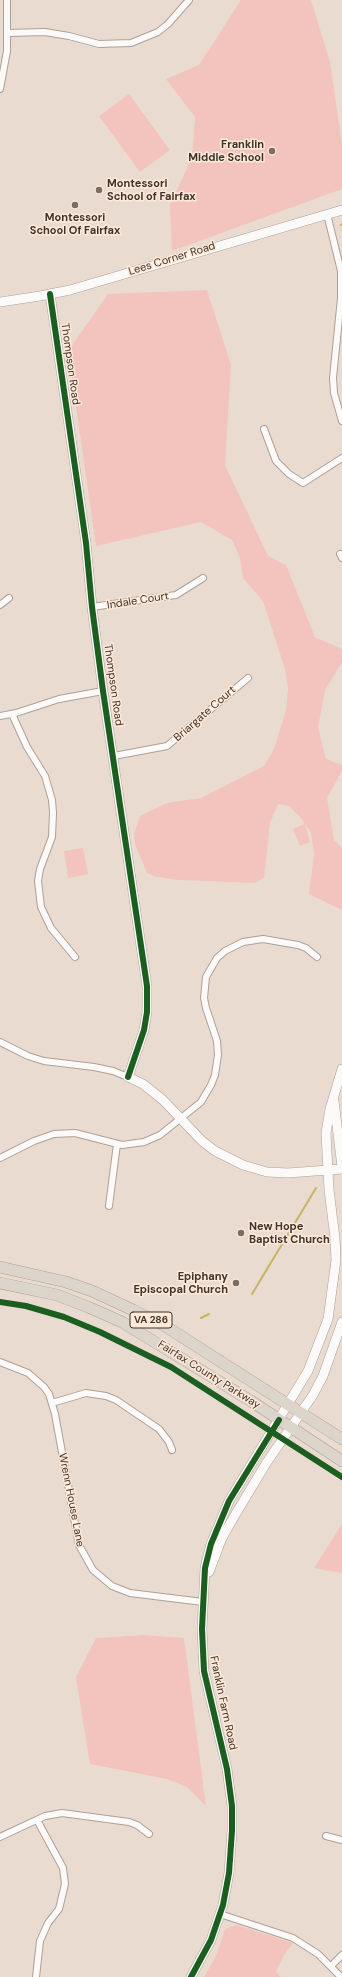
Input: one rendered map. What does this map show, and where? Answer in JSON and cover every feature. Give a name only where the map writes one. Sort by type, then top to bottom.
[{"type":"highway","name":"Fairfax County Parkway","points":[[0,1267],[60,1281],[116,1301],[165,1326],[342,1439]]},
{"type":"highway","name":"Fairfax County Parkway","points":[[0,1284],[57,1295],[108,1316],[169,1350],[342,1461]]},
{"type":"street","points":[[0,89],[6,63],[7,0]]},
{"type":"street","points":[[7,34],[45,32],[69,36],[99,44],[131,42],[158,32],[177,16],[189,0]]},
{"type":"street","name":"Lees Corner Road","points":[[0,302],[50,294],[342,210]]},
{"type":"street","points":[[327,214],[341,271],[341,298],[333,378],[338,409],[342,421]]},
{"type":"street","name":"Thompson Road","points":[[50,294],[86,543],[92,608],[103,692],[114,756],[147,986],[147,1012],[144,1030],[128,1077]]},
{"type":"street","points":[[264,429],[276,461],[289,474],[303,483],[342,458]]},
{"type":"street","name":"Indale Court","points":[[92,608],[176,595],[203,578]]},
{"type":"street","points":[[0,605],[9,598]]},
{"type":"street","name":"Briargate Court","points":[[114,756],[167,746],[248,678]]},
{"type":"street","points":[[0,716],[12,714],[59,699],[103,692]]},
{"type":"street","points":[[12,714],[27,748],[45,776],[52,800],[52,837],[40,869],[38,881],[41,907],[51,928],[75,957]]},
{"type":"street","points":[[0,1158],[34,1140],[54,1134],[75,1133],[117,1144],[133,1144],[150,1140],[182,1118],[201,1102],[215,1075],[218,1055],[217,1041],[206,1008],[204,988],[210,968],[217,958],[233,946],[253,939],[298,944],[306,948],[317,957]]},
{"type":"street","points":[[0,1042],[17,1052],[44,1061],[94,1067],[113,1071],[128,1077],[151,1090],[182,1118],[202,1141],[222,1155],[243,1165],[276,1173],[328,1171],[342,1168]]},
{"type":"street","name":"Franklin Farm Road","points":[[192,1977],[211,1940],[220,1914],[231,1850],[232,1806],[227,1769],[204,1671],[202,1636],[203,1602],[208,1556],[224,1513],[237,1487],[279,1420],[313,1361],[324,1330],[332,1300],[336,1260],[328,1171],[327,1121],[342,1069]]},
{"type":"street","name":"Franklin Farm Road","points":[[334,1096],[342,1168]]},
{"type":"street","points":[[109,1206],[117,1144]]},
{"type":"street","name":"Franklin Farm Road","points":[[205,1581],[227,1528],[267,1462],[301,1413],[323,1376],[342,1322]]},
{"type":"street","name":"Wrenn House Lane","points":[[0,1362],[28,1373],[36,1379],[44,1387],[52,1403],[79,1545],[93,1570],[112,1586],[130,1593],[203,1602]]},
{"type":"street","points":[[52,1403],[86,1393],[106,1396],[116,1400],[159,1429],[169,1442],[172,1450]]},
{"type":"street","points":[[0,1837],[52,1814],[74,1814],[129,1822],[137,1825],[149,1834]]},
{"type":"street","points":[[36,1977],[40,1942],[48,1923],[59,1909],[65,1884],[63,1868],[37,1820]]},
{"type":"street","points":[[326,1836],[342,1840]]},
{"type":"street","points":[[220,1914],[293,1938],[318,1954],[341,1977]]},
{"type":"street","points":[[331,1966],[342,1955]]},
{"type":"shaded area","name":"Franklin Middle School","points":[[241,0],[311,0],[330,62],[342,144],[342,189],[172,251],[170,205],[192,157],[195,117],[166,79],[199,65]]},
{"type":"shaded area","points":[[129,94],[170,150],[140,172],[99,116]]},
{"type":"shaded area","points":[[207,290],[231,365],[225,465],[268,556],[286,565],[315,637],[342,649],[342,662],[325,690],[318,727],[326,759],[342,765],[342,771],[327,798],[334,840],[342,848],[342,910],[309,894],[314,854],[311,832],[305,825],[310,842],[300,846],[293,829],[304,824],[303,820],[289,806],[278,804],[270,823],[264,878],[255,883],[178,880],[157,877],[147,873],[135,844],[134,834],[140,816],[167,803],[201,798],[264,766],[274,749],[286,710],[288,689],[285,669],[263,601],[243,578],[240,558],[232,540],[201,522],[96,546],[68,351],[108,294]]},
{"type":"shaded area","points":[[83,848],[88,874],[68,878],[64,851]]},
{"type":"shaded area","points":[[342,1524],[342,1573],[314,1568]]},
{"type":"shaded area","points":[[144,1635],[184,1638],[206,1806],[187,1787],[167,1779],[90,1764],[76,1677],[96,1638]]},
{"type":"shaded area","points":[[236,1925],[293,1943],[284,1955],[276,1972],[281,1977],[204,1977],[216,1956],[225,1929]]},
{"type":"waterway","points":[[252,1294],[316,1188]]},
{"type":"waterway","points":[[201,1318],[209,1314]]},
{"type":"cycle path","points":[[50,294],[86,543],[92,607],[103,691],[147,986],[147,1012],[144,1030],[128,1077]]},
{"type":"cycle path","points":[[0,1302],[26,1306],[64,1317],[100,1332],[171,1367],[342,1477]]},
{"type":"cycle path","points":[[191,1977],[211,1940],[223,1905],[229,1873],[232,1831],[232,1806],[227,1769],[204,1671],[202,1629],[205,1568],[211,1544],[229,1501],[279,1420]]},
{"type":"place","name":"Franklin Middle School","points":[[272,151]]},
{"type":"place","name":"Montessori School of Fairfax","points":[[99,190]]},
{"type":"place","name":"Montessori School Of Fairfax","points":[[75,205]]},
{"type":"place","name":"New Hope Baptist Church","points":[[241,1233]]},
{"type":"place","name":"Epiphany Episcopal Church","points":[[236,1283]]}]
